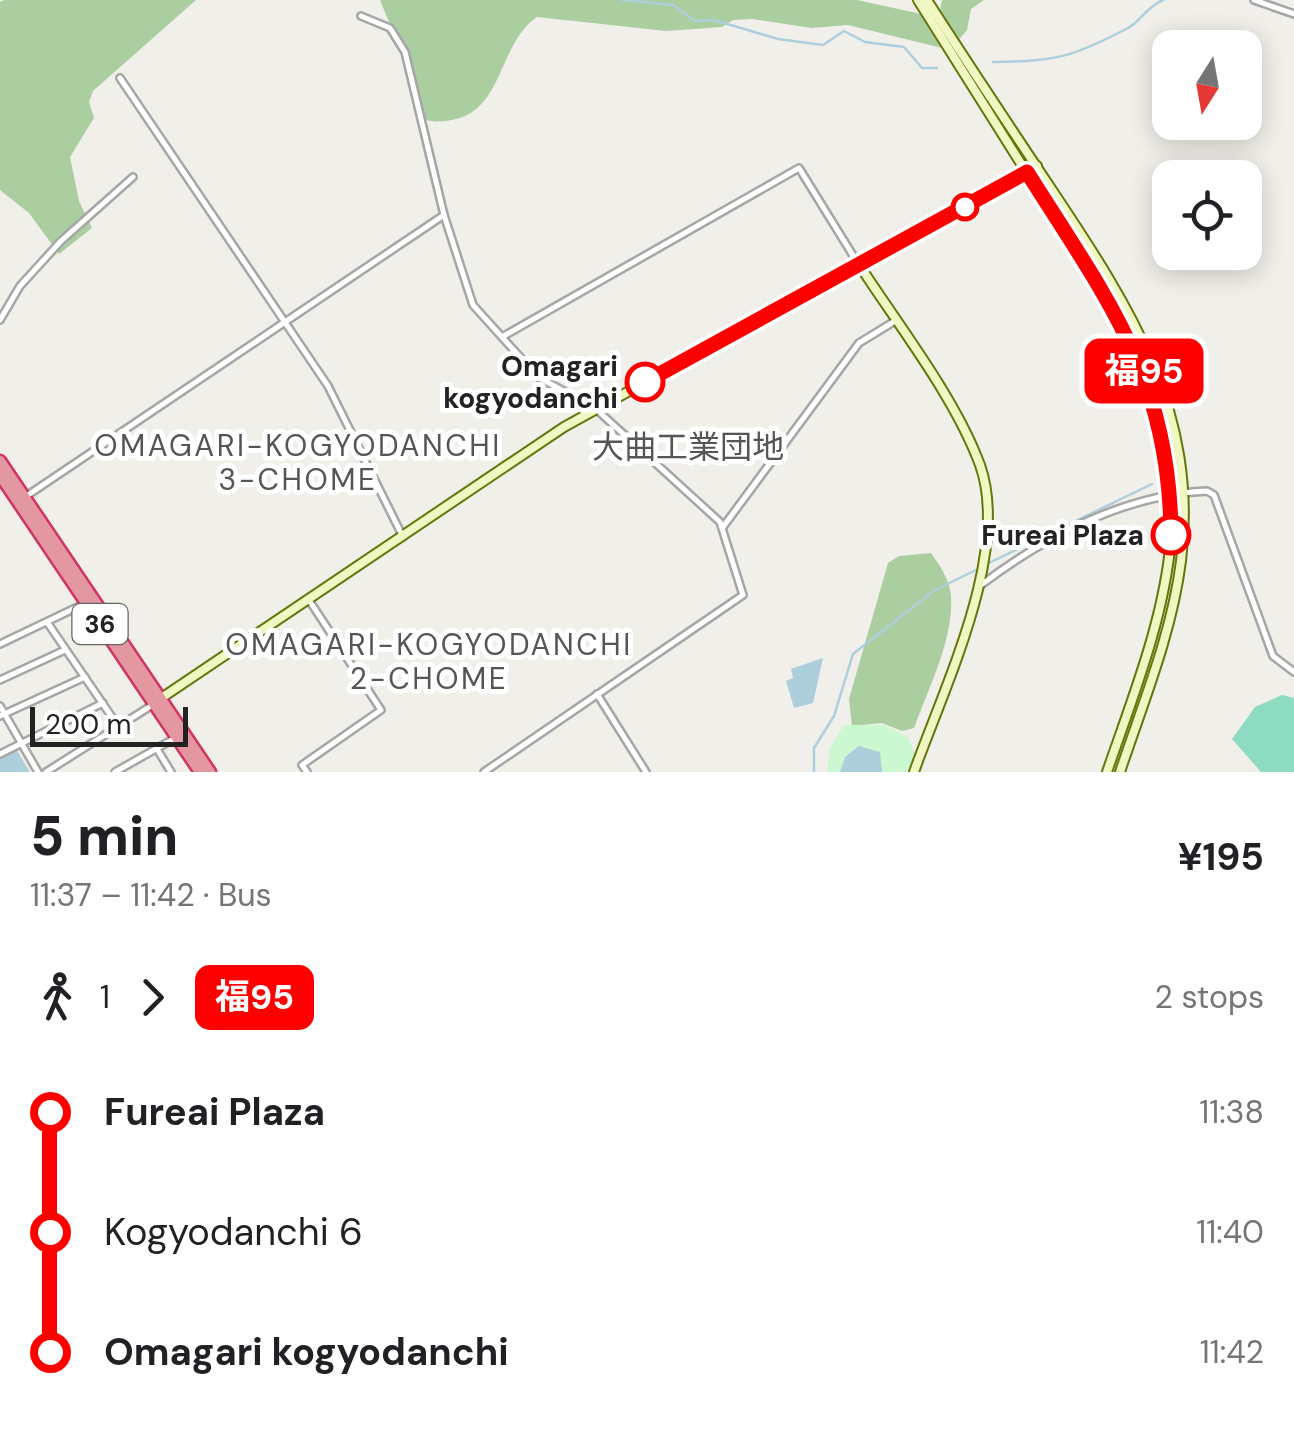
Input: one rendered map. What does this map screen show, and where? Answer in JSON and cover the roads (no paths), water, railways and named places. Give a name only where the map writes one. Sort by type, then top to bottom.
[{"type":"highway","name":"36","points":[[0,461],[21,499],[157,702],[210,772]]},
{"type":"highway","name":"36","points":[[0,476],[21,499]]},
{"type":"highway","name":"36","points":[[180,735],[200,772]]},
{"type":"main road","points":[[918,0],[1096,279],[1134,348],[1161,422],[1171,497],[1171,535],[1161,606],[1106,772]]},
{"type":"main road","points":[[927,0],[1136,321],[1172,416],[1183,494],[1176,592],[1120,772]]},
{"type":"main road","points":[[157,702],[596,409],[1037,166]]},
{"type":"main road","points":[[858,263],[963,429],[980,465],[987,492],[989,539],[979,587],[914,772]]},
{"type":"street","points":[[1254,0],[1294,14]]},
{"type":"street","points":[[362,16],[390,28],[405,52],[444,215],[473,304],[538,376],[596,409],[723,527],[741,600],[484,772]]},
{"type":"street","points":[[120,78],[328,386],[403,536]]},
{"type":"street","points":[[502,337],[799,168],[858,263]]},
{"type":"street","points":[[0,320],[20,286],[60,241],[133,177]]},
{"type":"street","points":[[21,499],[444,215]]},
{"type":"street","points":[[723,527],[859,343],[896,321]]},
{"type":"street","points":[[1153,361],[1166,356],[1174,360]]},
{"type":"street","points":[[979,587],[1026,551],[1095,518],[1207,491],[1214,495],[1273,656],[1294,672]]},
{"type":"street","points":[[307,772],[302,765],[381,710],[309,600]]},
{"type":"street","points":[[0,644],[90,601]]},
{"type":"street","points":[[47,622],[118,726]]},
{"type":"street","points":[[0,680],[65,650]]},
{"type":"street","points":[[2,715],[85,677]]},
{"type":"street","points":[[597,694],[646,772]]},
{"type":"street","points":[[46,772],[157,702]]},
{"type":"street","points":[[0,754],[102,703]]},
{"type":"street","points":[[0,706],[38,772]]},
{"type":"street","points":[[115,772],[180,735]]},
{"type":"street","points":[[156,749],[171,772]]},
{"type":"water","points":[[823,658],[813,703],[794,708],[786,681],[793,678],[791,669]]},
{"type":"water","points":[[859,746],[880,752],[882,772],[840,772],[845,757]]},
{"type":"water","points":[[16,749],[30,772],[0,772],[0,758]]},
{"type":"waterway","points":[[622,0],[673,5],[695,21],[714,20],[778,39],[823,45],[844,31],[865,42],[904,47],[922,68],[937,68]]},
{"type":"waterway","points":[[993,62],[1048,59],[1077,52],[1128,28],[1163,0]]},
{"type":"waterway","points":[[987,564],[1152,484]]},
{"type":"waterway","points":[[814,772],[814,748],[834,716],[853,654],[935,590],[980,568]]},
{"type":"place","name":"Omagari kogyodanchi","points":[[645,382]]},
{"type":"place","name":"Fureai Plaza","points":[[1171,535]]},
{"type":"district","name":"大曲工業団地","points":[[688,447]]},
{"type":"district","name":"OMAGARI-KOGYODANCHI 3-CHOME","points":[[298,462]]},
{"type":"district","name":"OMAGARI-KOGYODANCHI 2-CHOME","points":[[429,661]]}]
